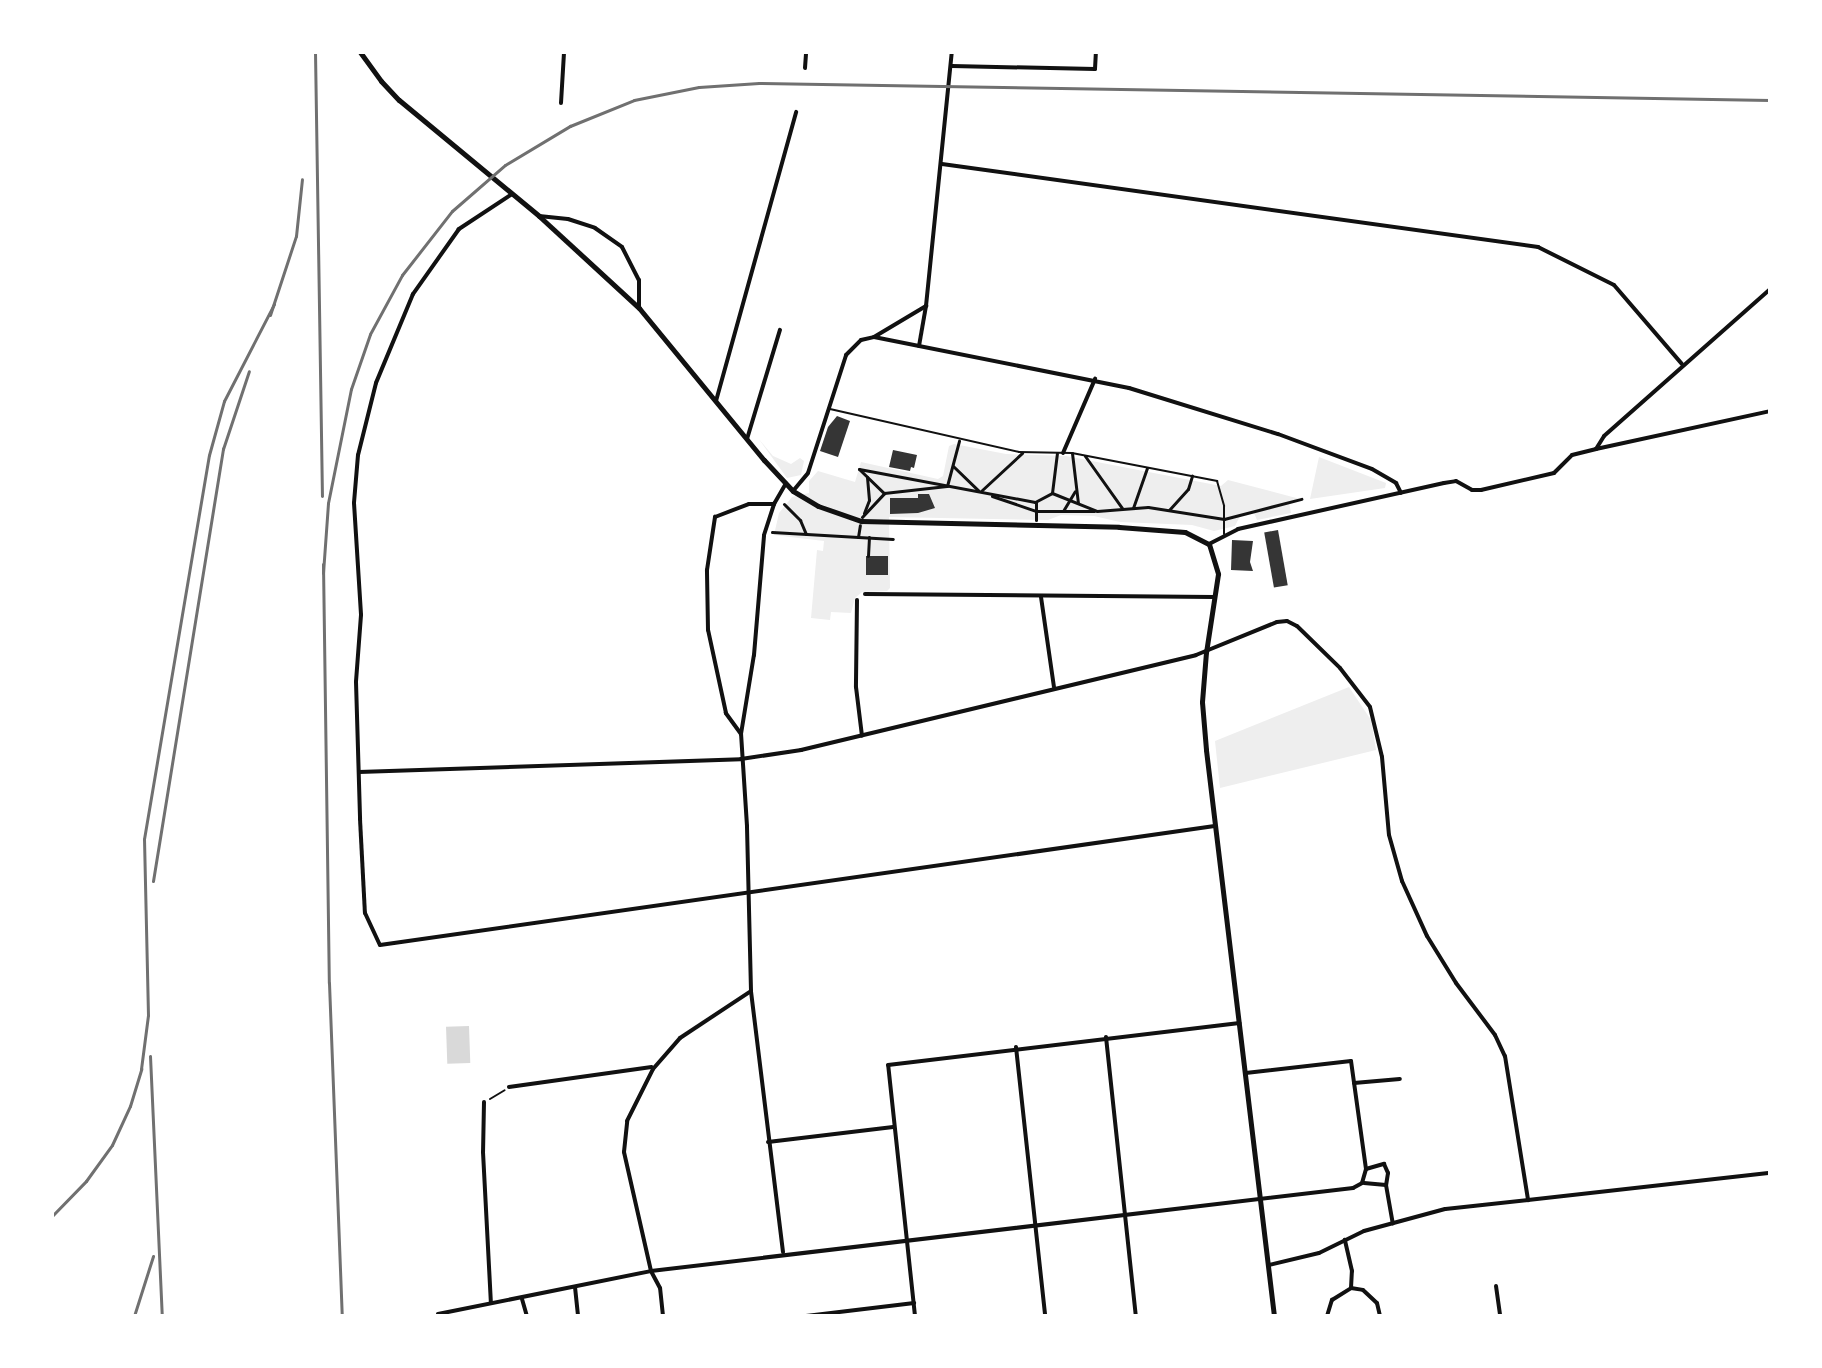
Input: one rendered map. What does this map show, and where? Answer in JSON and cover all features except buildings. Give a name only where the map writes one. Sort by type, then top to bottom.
[{"type":"street","points":[[360,52],[399,100],[539,216],[639,308],[793,491],[818,506],[861,521],[1119,527],[1185,532],[1209,544],[1218,574],[1202,702],[1274,1316]]},
{"type":"street","points":[[561,103],[564,52]]},
{"type":"street","points":[[805,68],[806,52]]},
{"type":"street","points":[[919,346],[942,164],[952,52]]},
{"type":"street","points":[[952,66],[1095,69],[1096,52]]},
{"type":"street","points":[[716,401],[796,112]]},
{"type":"street","points":[[942,164],[1538,247],[1614,285],[1682,364]]},
{"type":"street","points":[[512,194],[459,229],[429,266],[399,323],[367,413],[354,503],[361,615],[356,682],[365,913],[380,945],[1215,826]]},
{"type":"street","points":[[539,216],[568,219],[595,228],[622,247],[639,280],[639,308]]},
{"type":"street","points":[[1596,449],[1604,436],[1682,364],[1770,289]]},
{"type":"street","points":[[793,491],[808,473],[846,355],[861,340],[874,337],[926,306]]},
{"type":"street","points":[[747,439],[780,330]]},
{"type":"street","points":[[874,337],[1095,379],[1242,422],[1372,469],[1396,483],[1401,493]]},
{"type":"street","points":[[884,493],[859,469],[1036,502],[1052,493],[1060,453],[1095,379]]},
{"type":"street","points":[[1209,544],[1224,534],[1444,483],[1456,481],[1472,490],[1481,490],[1554,473],[1572,455],[1770,411]]},
{"type":"street","points":[[947,486],[959,441]]},
{"type":"street","points":[[980,492],[1022,453]]},
{"type":"street","points":[[1072,453],[1078,503]]},
{"type":"street","points":[[1085,456],[1123,509]]},
{"type":"street","points":[[953,466],[980,492],[1036,511],[1133,508],[1224,519],[1301,499]]},
{"type":"street","points":[[1133,508],[1147,468]]},
{"type":"street","points":[[1169,510],[1188,489],[1192,476]]},
{"type":"street","points":[[867,477],[869,500],[862,517],[884,493],[947,486]]},
{"type":"street","points":[[783,1253],[751,991],[741,734],[754,655],[761,558],[774,504],[786,483]]},
{"type":"street","points":[[1063,511],[1076,489]]},
{"type":"street","points":[[1052,493],[1097,511]]},
{"type":"street","points":[[1036,502],[1036,520]]},
{"type":"street","points":[[741,734],[726,713],[708,630],[707,570],[715,517],[749,504],[774,504]]},
{"type":"street","points":[[784,504],[800,520],[806,534]]},
{"type":"street","points":[[858,537],[860,525]]},
{"type":"street","points":[[772,532],[893,539]]},
{"type":"street","points":[[868,556],[869,537]]},
{"type":"street","points":[[865,594],[1216,597]]},
{"type":"street","points":[[1041,597],[1054,687]]},
{"type":"street","points":[[857,600],[856,687],[862,736]]},
{"type":"street","points":[[359,772],[741,759],[862,736],[1206,652],[1287,621],[1313,640],[1370,707],[1382,757],[1389,835],[1402,881],[1427,936],[1495,1035],[1505,1056],[1528,1200]]},
{"type":"street","points":[[663,1316],[660,1288],[651,1271],[624,1152],[627,1121],[655,1067],[689,1030],[751,991]]},
{"type":"street","points":[[915,1316],[888,1065],[1016,1047],[1239,1023]]},
{"type":"street","points":[[1106,1037],[1136,1316]]},
{"type":"street","points":[[1016,1047],[1045,1316]]},
{"type":"street","points":[[1246,1073],[1351,1061],[1366,1169],[1362,1183]]},
{"type":"street","points":[[509,1087],[655,1067]]},
{"type":"street","points":[[1354,1083],[1400,1079]]},
{"type":"street","points":[[484,1102],[491,1303]]},
{"type":"street","points":[[768,1142],[893,1127]]},
{"type":"street","points":[[1366,1169],[1384,1164],[1388,1173],[1386,1185],[1393,1223]]},
{"type":"street","points":[[1269,1265],[1319,1253],[1393,1223],[1445,1209],[1654,1189],[1770,1173]]},
{"type":"street","points":[[437,1315],[651,1271],[1034,1223],[1353,1188],[1362,1183],[1386,1185]]},
{"type":"street","points":[[1345,1240],[1352,1271],[1351,1288]]},
{"type":"street","points":[[575,1286],[578,1316]]},
{"type":"street","points":[[1496,1286],[1500,1316]]},
{"type":"street","points":[[1327,1316],[1332,1300],[1351,1288],[1363,1290],[1377,1303],[1380,1316]]},
{"type":"street","points":[[522,1298],[527,1316]]},
{"type":"street","points":[[806,1316],[914,1303]]},
{"type":"lane","points":[[829,409],[1022,453],[1072,453],[1192,476],[1221,486],[1224,534]]},
{"type":"path","points":[[484,1102],[509,1087]]},
{"type":"shaded area","points":[[758,438],[773,456],[791,464],[800,458],[804,461],[801,475],[787,478]]},
{"type":"shaded area","points":[[954,444],[1006,454],[1066,456],[1221,486],[1228,480],[1300,499],[1289,502],[1291,513],[1257,520],[1254,513],[1240,516],[1235,526],[1214,531],[1192,525],[1120,522],[1094,516],[1061,515],[1048,520],[889,517],[890,588],[887,591],[862,592],[855,598],[851,613],[831,612],[830,620],[811,618],[817,550],[823,551],[824,541],[774,535],[779,513],[792,497],[809,493],[809,481],[818,471],[855,482],[861,462],[938,479],[943,476],[949,446]]},
{"type":"shaded area","points":[[1319,457],[1386,483],[1385,488],[1310,499]]},
{"type":"shaded area","points":[[1349,687],[1371,720],[1376,750],[1220,788],[1215,741]]},
{"type":"shaded area","points":[[469,1026],[470,1063],[447,1064],[446,1027]]},
{"type":"railway","points":[[315,52],[322,496]]},
{"type":"railway","points":[[323,573],[328,503],[351,389],[370,334],[402,275],[452,211],[505,165],[570,126],[634,100],[699,87],[759,83],[1770,100]]},
{"type":"railway","points":[[270,315],[296,236],[302,179]]},
{"type":"railway","points":[[52,1216],[86,1181],[112,1145],[130,1106],[141,1069],[148,1015],[144,839],[209,455],[224,401],[274,304]]},
{"type":"railway","points":[[153,881],[223,449],[249,371]]},
{"type":"railway","points":[[323,564],[329,983],[342,1316]]},
{"type":"railway","points":[[150,1056],[162,1316]]},
{"type":"railway","points":[[134,1316],[153,1256]]}]
